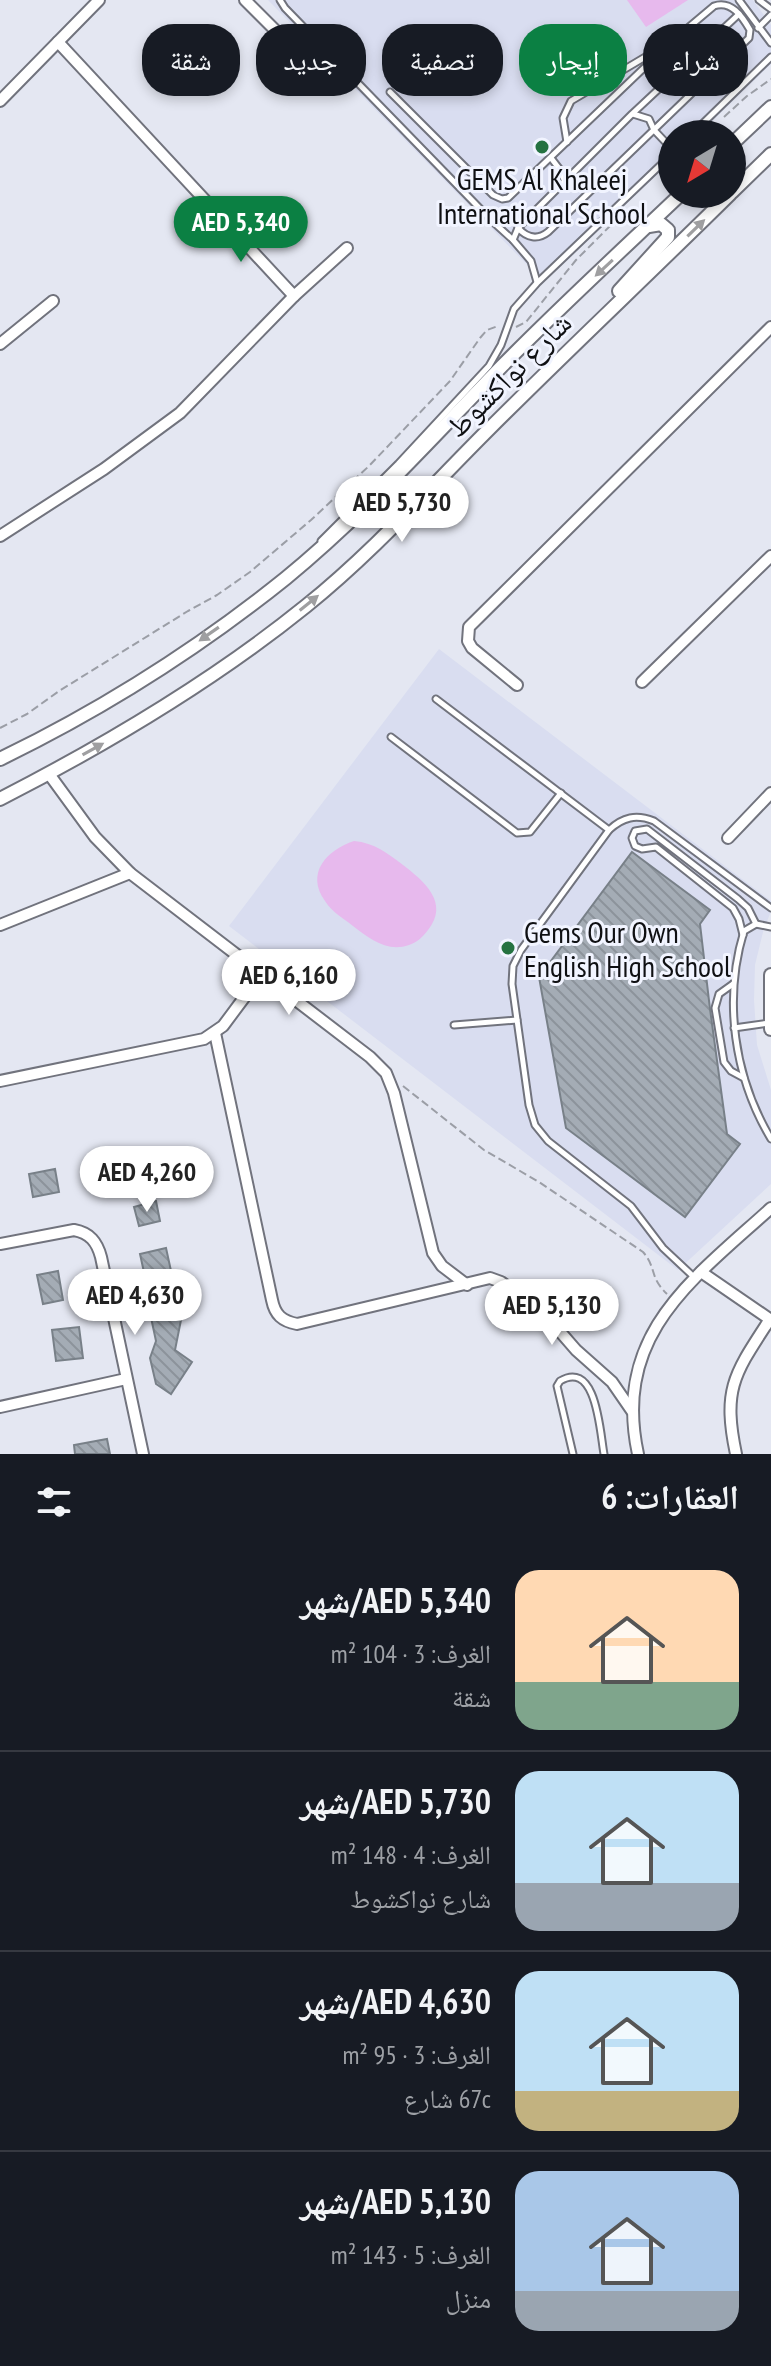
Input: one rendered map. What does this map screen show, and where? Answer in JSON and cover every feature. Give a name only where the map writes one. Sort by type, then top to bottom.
[{"type":"street","points":[[0,101],[99,0]]},
{"type":"street","points":[[245,0],[269,24]]},
{"type":"street","points":[[58,42],[294,296]]},
{"type":"street","points":[[746,131],[771,107]]},
{"type":"street","name":"شارع نواكشوط","points":[[746,178],[771,154]]},
{"type":"street","name":"شارع نواكشوط","points":[[0,759],[100,705],[209,635],[285,578],[390,481],[559,310],[667,208]]},
{"type":"street","name":"شارع نواكشوط","points":[[0,799],[175,700],[305,607],[410,511],[585,334],[715,208]]},
{"type":"street","points":[[585,334],[596,316],[668,237],[668,230],[661,224],[649,226]]},
{"type":"street","points":[[0,536],[104,469],[180,413],[294,296],[347,248]]},
{"type":"street","points":[[0,344],[53,301]]},
{"type":"street","points":[[517,685],[472,648],[468,641],[469,627],[771,327]]},
{"type":"street","points":[[642,682],[771,556]]},
{"type":"street","points":[[49,774],[95,837],[130,873],[370,1057],[386,1073],[394,1093],[433,1253],[442,1266],[467,1285]]},
{"type":"street","points":[[728,838],[771,793]]},
{"type":"street","points":[[0,925],[130,873]]},
{"type":"street","points":[[0,1081],[193,1043],[223,1026],[261,975]]},
{"type":"street","points":[[771,975],[771,1029]]},
{"type":"street","points":[[215,1033],[274,1309],[279,1317],[297,1324],[490,1278],[501,1282],[543,1312],[576,1350],[601,1370],[632,1411]]},
{"type":"street","points":[[638,1454],[633,1431],[634,1389],[645,1347],[655,1327],[674,1300],[698,1275],[771,1208]]},
{"type":"street","points":[[0,1244],[74,1230],[90,1236],[99,1249],[143,1454]]},
{"type":"street","points":[[698,1275],[770,1320],[736,1375],[730,1398],[729,1421],[736,1454]]},
{"type":"street","points":[[0,1407],[126,1379]]},
{"type":"lane","points":[[280,0],[513,240],[531,261],[537,283]]},
{"type":"lane","points":[[739,0],[771,43]]},
{"type":"lane","points":[[758,28],[771,12],[759,0]]},
{"type":"lane","points":[[518,228],[530,237],[545,234],[749,38],[750,30],[727,4],[718,3],[693,24]]},
{"type":"lane","points":[[513,240],[518,228],[564,181],[739,14]]},
{"type":"lane","points":[[706,120],[771,57]]},
{"type":"lane","points":[[567,142],[563,118],[571,101],[643,59]]},
{"type":"lane","points":[[394,96],[497,198],[508,198],[643,69]]},
{"type":"lane","points":[[632,114],[649,119],[658,135]]},
{"type":"lane","points":[[551,157],[564,181]]},
{"type":"lane","points":[[316,552],[324,536],[398,464],[489,366],[501,345],[514,309],[658,165]]},
{"type":"lane","points":[[436,699],[609,830]]},
{"type":"lane","points":[[391,737],[517,833],[530,832],[561,793]]},
{"type":"lane","points":[[698,1275],[663,1248],[631,1206],[541,1134],[531,1115],[511,974],[516,957],[609,830],[625,819],[635,817],[654,821],[771,908]]},
{"type":"lane","points":[[743,935],[739,919],[729,904],[656,847],[642,849],[635,846],[632,838],[635,831],[647,829],[738,899],[748,908],[756,924]]},
{"type":"lane","points":[[771,927],[756,924],[747,927],[734,983],[734,1028],[744,1078],[771,1139]]},
{"type":"lane","points":[[734,983],[719,994],[715,1008],[724,1062],[731,1071],[744,1078]]},
{"type":"lane","points":[[454,1025],[517,1020]]},
{"type":"lane","points":[[734,1028],[770,1023]]},
{"type":"lane","points":[[573,1454],[557,1386],[569,1377],[578,1379],[591,1390],[604,1454]]},
{"type":"path","points":[[721,119],[771,79]]},
{"type":"path","points":[[0,728],[27,714],[250,572],[340,494],[414,420],[450,381],[487,330],[495,326],[515,327],[526,322],[576,260],[619,218]]},
{"type":"path","points":[[386,1073],[484,1150],[539,1182],[643,1252],[651,1264],[655,1281],[674,1300]]},
{"type":"shaded area","name":"GEMS Al Khaleej International School","points":[[268,0],[753,0],[771,25],[771,64],[748,86],[748,24],[643,24],[643,96],[738,96],[713,120],[658,120],[658,173],[544,282],[362,96],[366,96],[366,24],[291,24]]},
{"type":"shaded area","points":[[627,0],[688,0],[651,24],[644,24]]},
{"type":"shaded area","name":"Gems Our Own English High School","points":[[439,649],[771,901],[771,911],[755,965],[754,1000],[757,1045],[771,1090],[771,1184],[678,1270],[229,926]]},
{"type":"shaded area","points":[[354,841],[375,846],[386,853],[419,878],[432,893],[436,911],[434,920],[414,943],[393,947],[379,943],[338,915],[319,891],[318,872],[322,864],[335,850]]},
{"type":"building","points":[[632,852],[710,910],[700,924],[710,1009],[727,1134],[740,1144],[685,1217],[566,1128],[539,977]]},
{"type":"building","points":[[55,1169],[59,1192],[33,1197],[29,1174]]},
{"type":"building","points":[[156,1201],[160,1221],[139,1226],[134,1207]]},
{"type":"building","points":[[166,1248],[173,1280],[147,1286],[140,1254]]},
{"type":"building","points":[[58,1271],[63,1300],[43,1304],[37,1275]]},
{"type":"building","points":[[170,1290],[182,1304],[168,1317],[181,1320],[175,1350],[192,1362],[171,1394],[156,1384],[150,1358],[156,1341],[149,1308]]},
{"type":"building","points":[[79,1327],[83,1358],[56,1361],[52,1330]]},
{"type":"building","points":[[107,1439],[110,1454],[75,1454],[74,1445]]},
{"type":"place","name":"GEMS Al Khaleej International School","points":[[542,147]]},
{"type":"place","name":"Gems Our Own English High School","points":[[508,948]]}]
